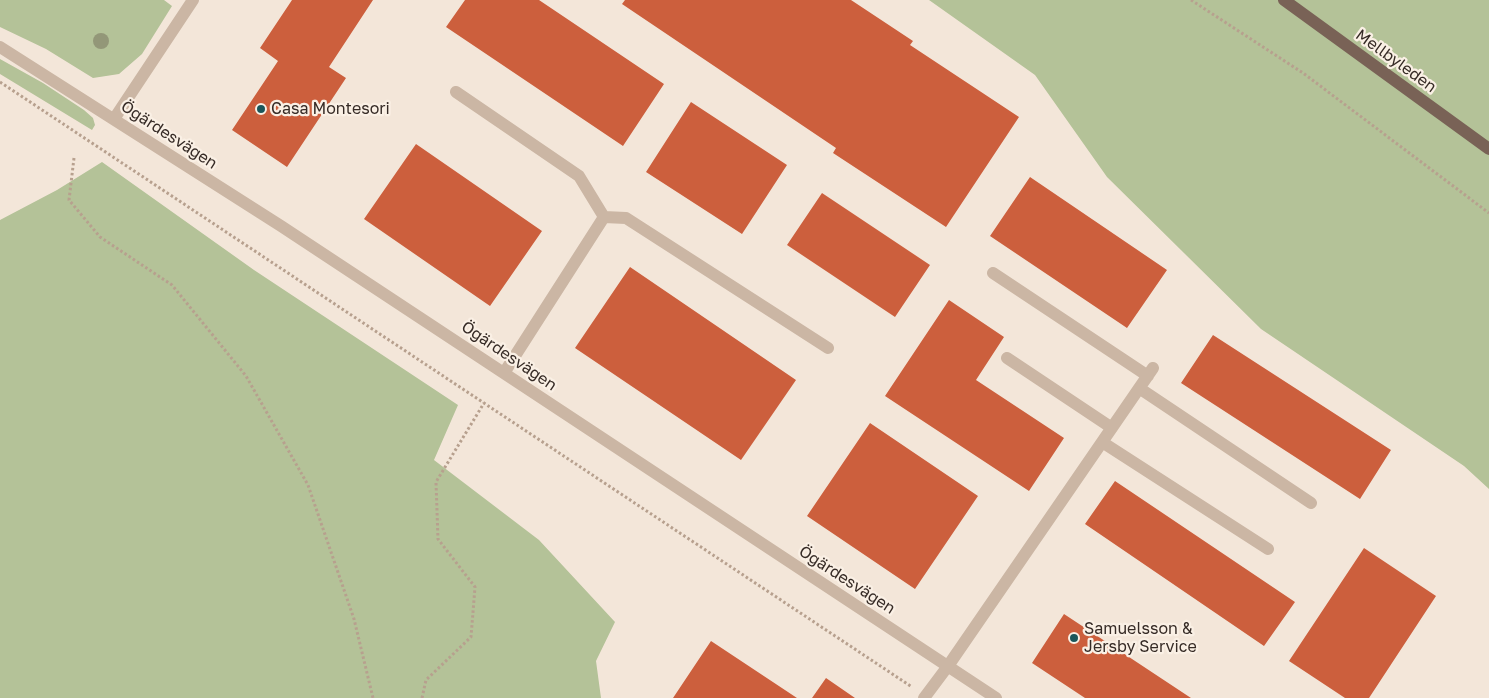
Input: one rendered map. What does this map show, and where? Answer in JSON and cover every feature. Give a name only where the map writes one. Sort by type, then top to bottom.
[{"type":"main road","name":"Mellbyleden","points":[[1284,0],[1489,149]]},
{"type":"street","points":[[114,119],[193,0]]},
{"type":"street","name":"Ögärdesvägen","points":[[0,48],[281,226],[996,698]]},
{"type":"street","points":[[456,92],[579,176],[604,217]]},
{"type":"street","points":[[604,217],[626,218],[828,348]]},
{"type":"street","points":[[504,373],[604,217]]},
{"type":"street","points":[[925,697],[1150,372],[993,273]]},
{"type":"street","points":[[1007,358],[1112,428]]},
{"type":"street","points":[[1139,388],[1311,503]]},
{"type":"street","points":[[1102,442],[1268,550]]},
{"type":"path","points":[[1191,0],[1303,73],[1489,213]]},
{"type":"path","points":[[0,82],[925,697]]},
{"type":"path","points":[[74,158],[69,200],[100,237],[172,285],[246,376],[308,485],[354,619],[373,698]]},
{"type":"path","points":[[422,698],[426,680],[470,637],[475,588],[438,539],[436,482],[484,403]]},
{"type":"green space","points":[[0,0],[164,0],[172,6],[142,54],[119,74],[93,78],[46,49],[0,27]]},
{"type":"green space","points":[[929,0],[1489,0],[1489,489],[1464,466],[1261,329],[1107,177],[1035,75]]},
{"type":"green space","points":[[0,59],[43,83],[84,110],[93,118],[95,125],[92,130],[0,74]]},
{"type":"green space","points":[[102,162],[254,270],[458,405],[434,460],[539,540],[615,622],[596,661],[601,698],[0,698],[0,220],[57,190]]},
{"type":"building","points":[[292,0],[373,0],[329,67],[346,78],[287,167],[232,130],[278,61],[260,48]]},
{"type":"building","points":[[465,0],[539,0],[664,84],[623,146],[446,27]]},
{"type":"building","points":[[625,0],[851,0],[913,41],[910,45],[1019,117],[946,227],[833,153],[836,148],[622,4]]},
{"type":"building","points":[[691,102],[787,165],[742,234],[646,172]]},
{"type":"building","points":[[416,144],[542,231],[490,306],[364,219]]},
{"type":"building","points":[[1030,177],[1167,270],[1127,328],[990,236]]},
{"type":"building","points":[[822,193],[930,265],[895,317],[787,245]]},
{"type":"building","points":[[630,267],[796,380],[741,460],[575,348]]},
{"type":"building","points":[[949,300],[1004,337],[976,380],[1064,438],[1029,491],[885,396]]},
{"type":"building","points":[[1213,335],[1391,450],[1360,499],[1181,383]]},
{"type":"building","points":[[870,423],[978,496],[915,589],[807,516]]},
{"type":"building","points":[[1115,481],[1295,602],[1264,646],[1085,524]]},
{"type":"building","points":[[1364,548],[1436,596],[1369,698],[1345,698],[1289,661]]},
{"type":"building","name":"Samuelsson & Jersby Service","points":[[1064,614],[1191,698],[1085,698],[1032,663]]},
{"type":"building","points":[[711,641],[797,698],[673,698]]},
{"type":"building","points":[[826,678],[855,698],[812,698]]},
{"type":"place","name":"Casa Montesori","points":[[261,109]]},
{"type":"place","name":"Samuelsson & Jersby Service","points":[[1074,638]]}]
